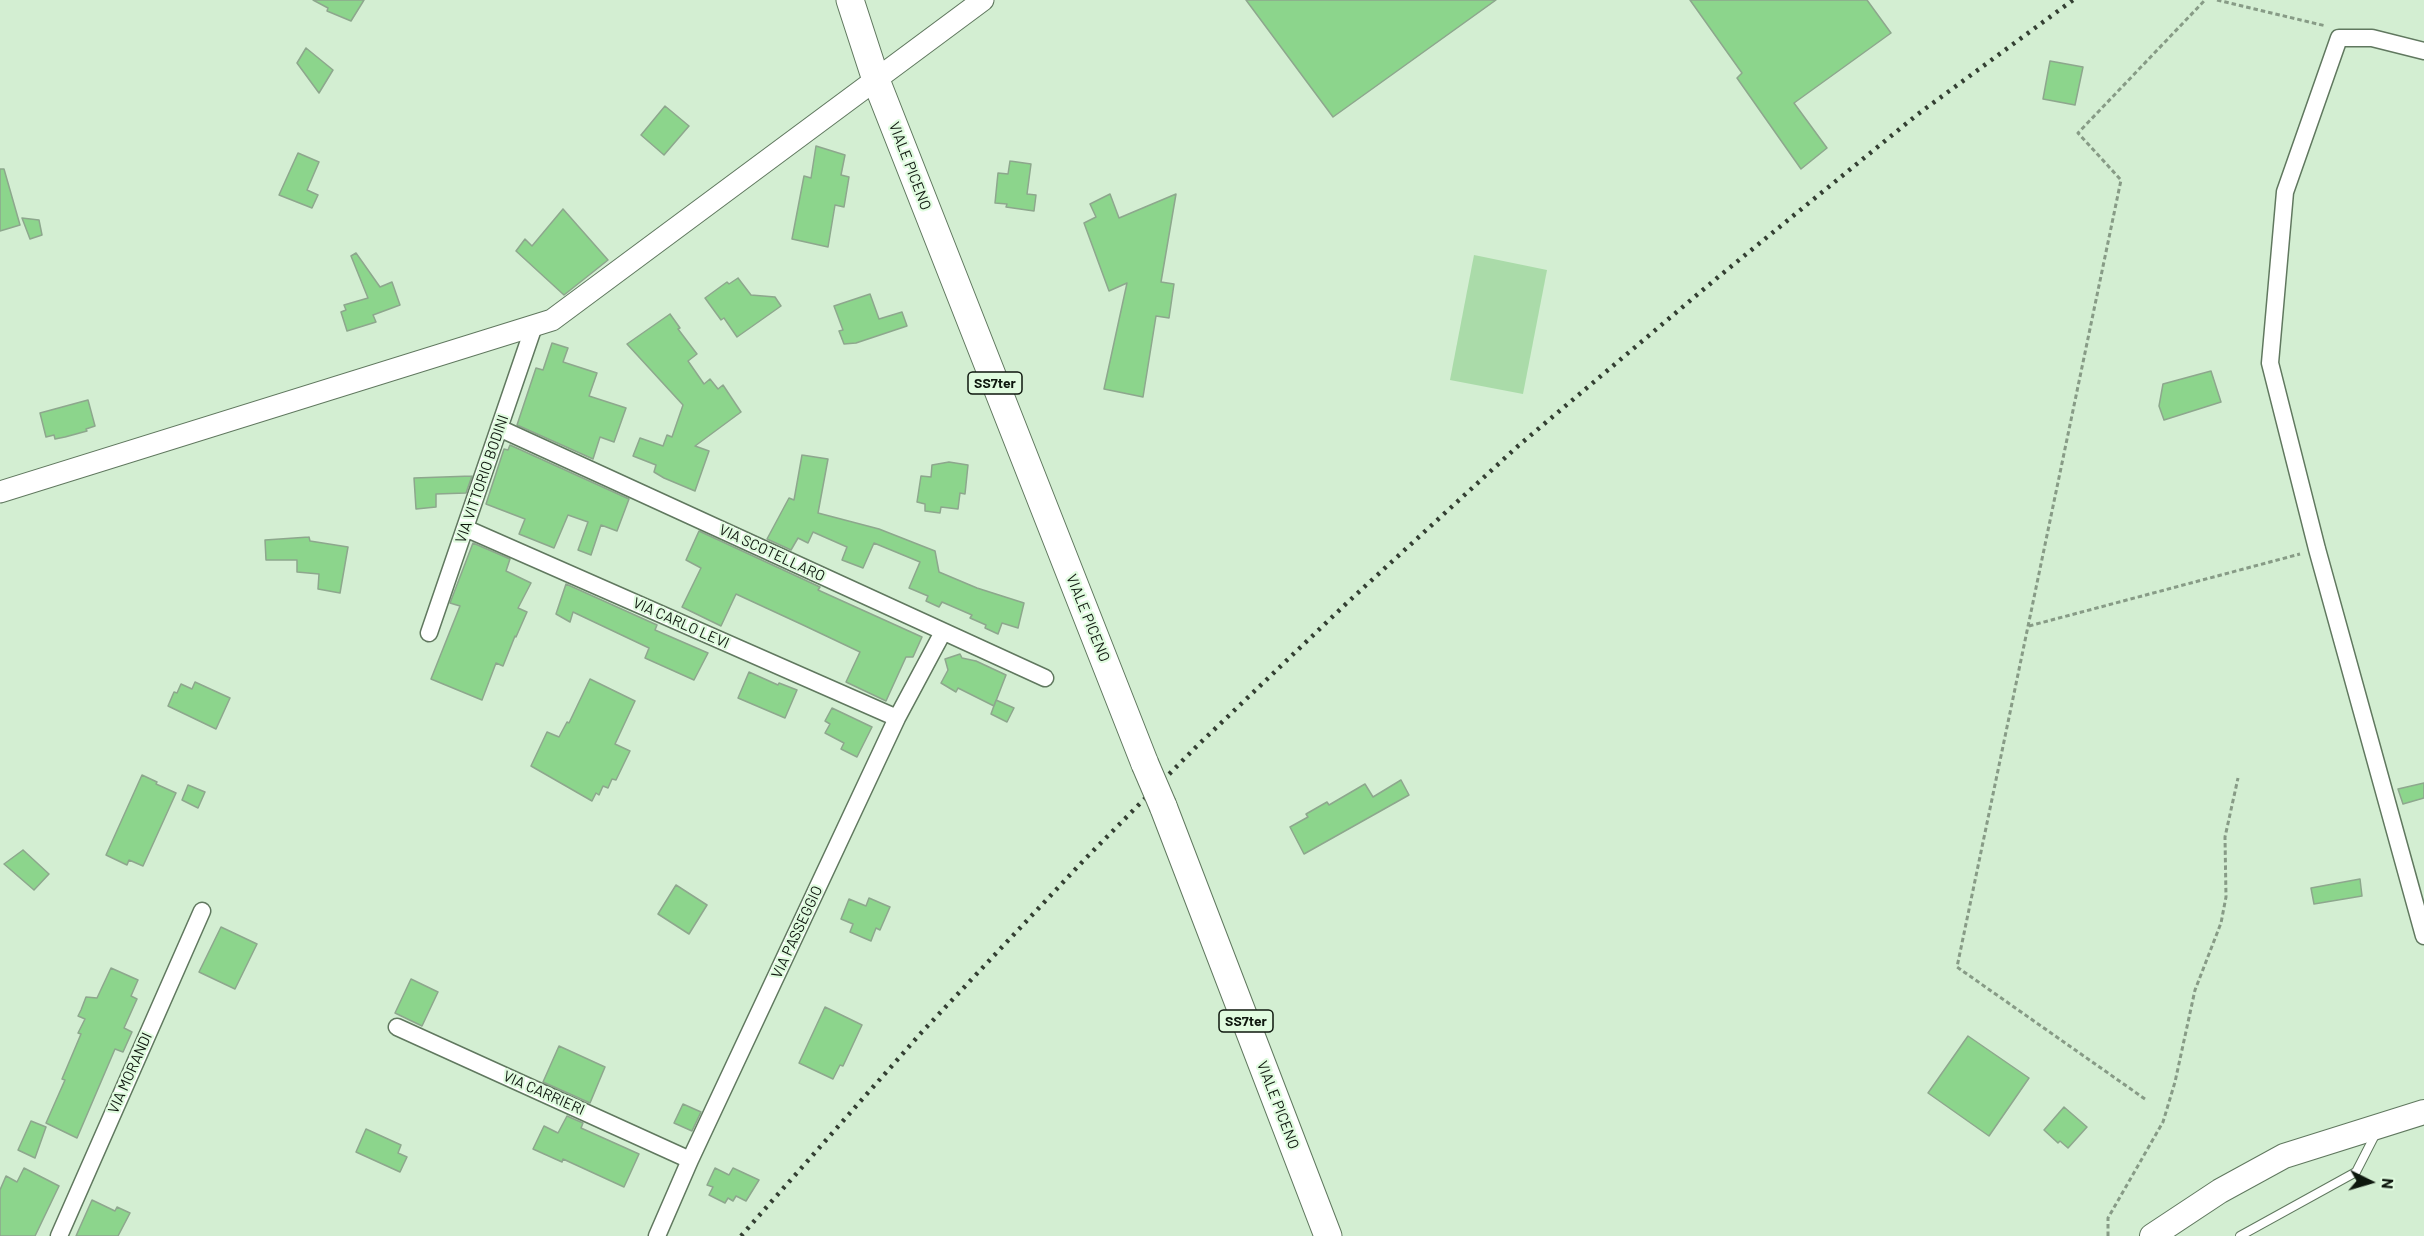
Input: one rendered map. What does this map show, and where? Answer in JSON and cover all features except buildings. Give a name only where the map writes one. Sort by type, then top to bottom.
[{"type":"main road","name":"VIALE PICENO","points":[[850,0],[876,80],[1163,806],[1328,1236]]},
{"type":"main road","points":[[2152,1236],[2220,1191],[2284,1156],[2424,1112]]},
{"type":"street","points":[[0,492],[552,320],[983,0]]},
{"type":"street","points":[[2424,51],[2372,38],[2339,38],[2285,192],[2270,363],[2317,549],[2424,936]]},
{"type":"street","name":"VIA VITTORIO BODINI","points":[[429,633],[534,326]]},
{"type":"street","name":"VIA SCOTELLARO","points":[[500,428],[1045,678]]},
{"type":"street","name":"VIA CARLO LEVI","points":[[465,528],[897,718]]},
{"type":"street","name":"VIA PASSEGGIO","points":[[657,1236],[690,1160],[897,718],[943,632]]},
{"type":"street","name":"VIA MORANDI","points":[[59,1236],[202,911]]},
{"type":"street","name":"VIA CARRIERI","points":[[397,1027],[690,1160]]},
{"type":"lane","points":[[2240,1236],[2356,1172],[2379,1126]]},
{"type":"path","points":[[2145,1099],[1957,967],[2121,180],[2078,133],[2205,0]]},
{"type":"path","points":[[2217,0],[2337,29]]},
{"type":"path","points":[[2029,626],[2317,549]]},
{"type":"path","points":[[2108,1236],[2108,1218],[2163,1122],[2175,1082],[2195,990],[2221,923],[2226,897],[2225,837],[2238,778]]},
{"type":"green space","points":[[1474,255],[1547,270],[1523,394],[1450,380]]},
{"type":"railway","points":[[741,1236],[921,1033],[1085,859],[1198,745],[1349,601],[1518,446],[1717,278],[1918,114],[2073,0]]}]
